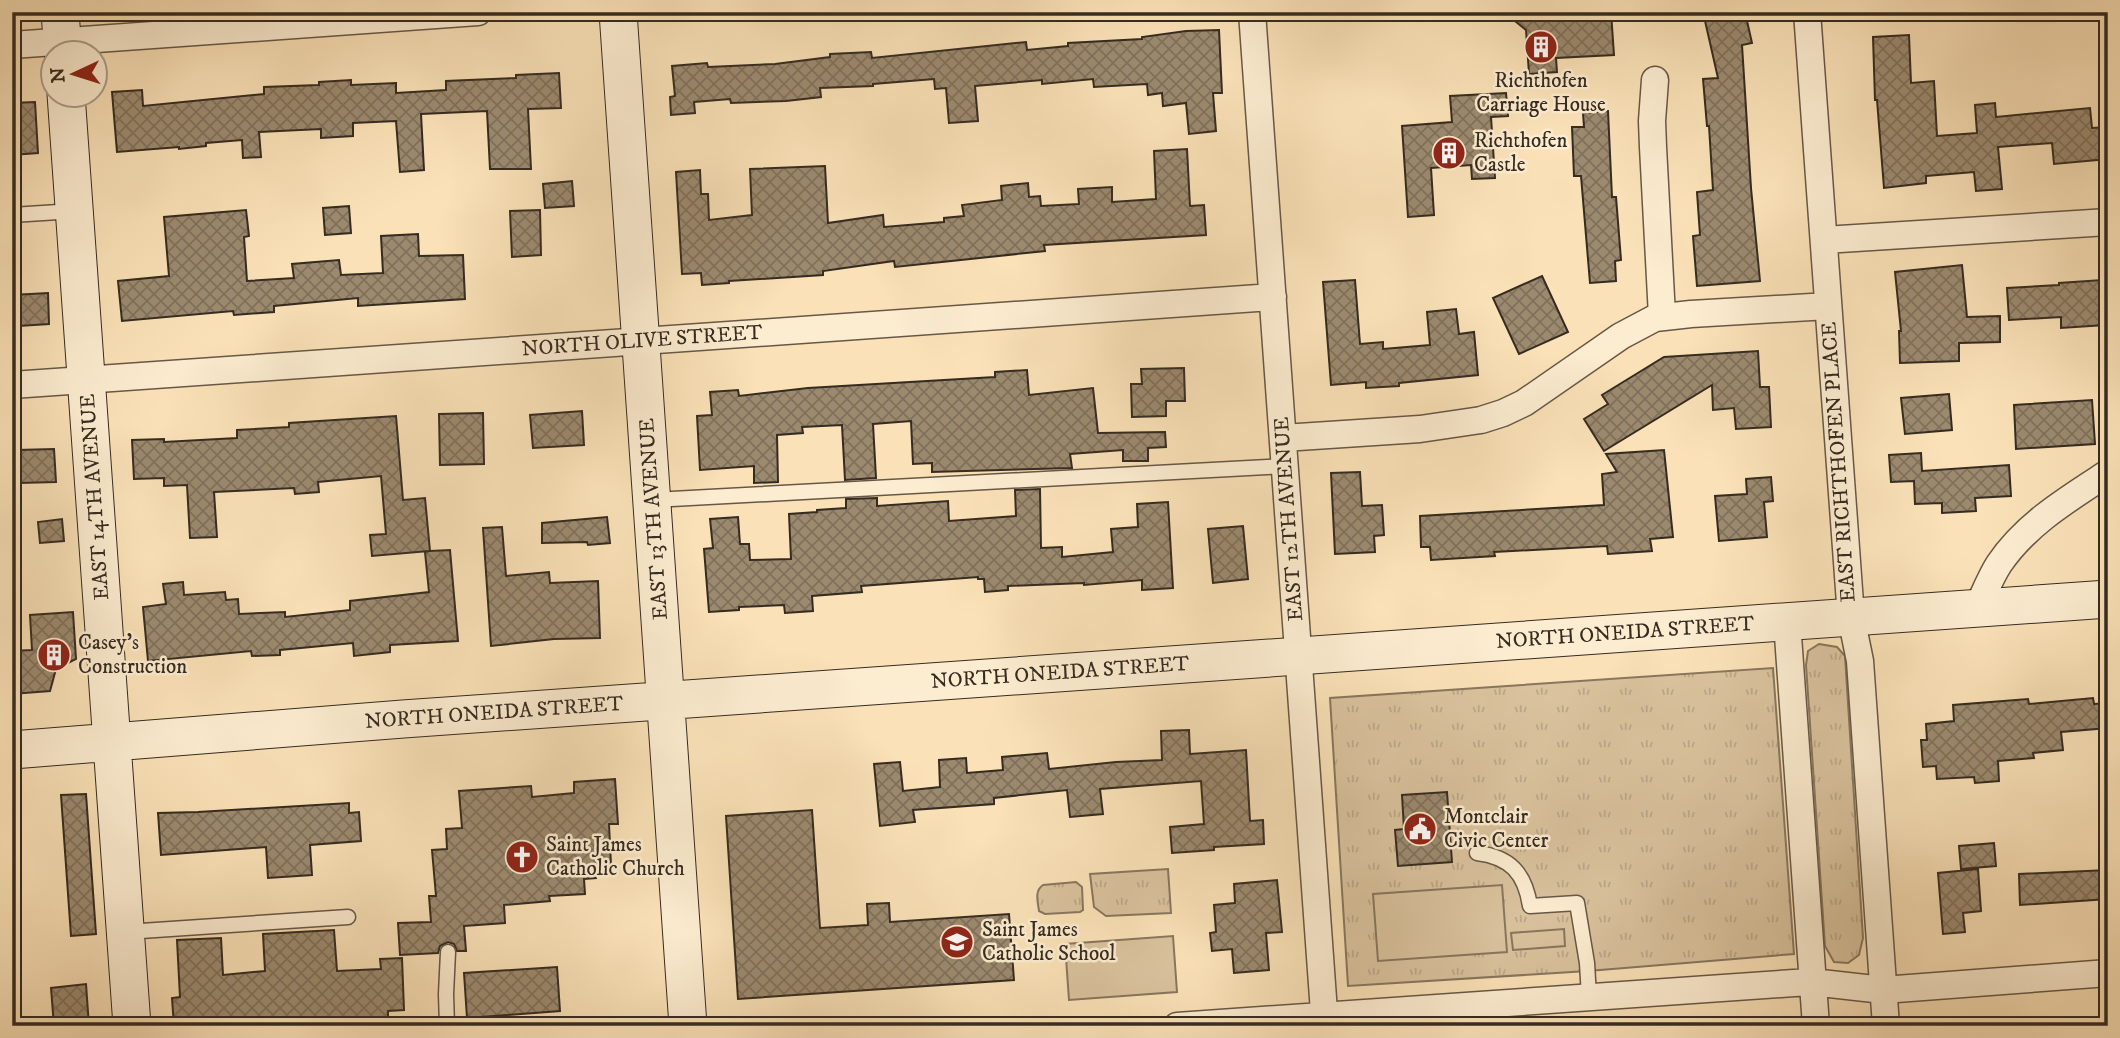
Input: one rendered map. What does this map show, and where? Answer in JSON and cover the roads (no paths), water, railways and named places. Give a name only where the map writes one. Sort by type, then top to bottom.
[{"type":"street","points":[[12,45],[62,36],[478,12]]},
{"type":"street","name":"EAST 13TH AVENUE","points":[[618,12],[688,1026]]},
{"type":"street","name":"EAST 12TH AVENUE","points":[[1252,12],[1324,1021]]},
{"type":"street","points":[[1807,12],[1824,240],[2108,222]]},
{"type":"street","points":[[1655,80],[1652,121],[1662,316]]},
{"type":"street","name":"EAST 14TH AVENUE","points":[[67,108],[132,1026]]},
{"type":"street","name":"EAST RICHTHOFEN PLACE","points":[[1824,240],[1850,617],[1860,661],[1886,1026]]},
{"type":"street","name":"NORTH OLIVE STREET","points":[[12,385],[1273,297]]},
{"type":"street","points":[[1283,438],[1430,428],[1496,416],[1536,395],[1635,328],[1662,316],[1828,306]]},
{"type":"street","points":[[1977,609],[1998,565],[2019,539],[2057,507],[2108,473]]},
{"type":"street","name":"NORTH ONEIDA STREET","points":[[12,750],[403,719],[2108,599]]},
{"type":"street","points":[[1787,622],[1816,1026]]},
{"type":"street","points":[[1177,1026],[1324,1021],[1590,997],[1812,982],[1883,990],[2108,973]]},
{"type":"lane","points":[[12,215],[75,211]]},
{"type":"lane","points":[[653,500],[1284,466]]},
{"type":"lane","points":[[1477,853],[1498,858],[1519,873],[1526,886],[1530,906],[1577,902],[1590,997]]},
{"type":"lane","points":[[126,932],[348,917]]},
{"type":"lane","points":[[447,1026],[448,952]]},
{"type":"place","name":"Richthofen Carriage House","points":[[1541,47]]},
{"type":"place","name":"Richthofen Castle","points":[[1449,153]]},
{"type":"place","name":"Casey's Construction","points":[[54,655]]},
{"type":"place","name":"Montclair Civic Center","points":[[1420,829]]},
{"type":"place","name":"Saint James Catholic Church","points":[[522,857]]},
{"type":"place","name":"Saint James Catholic School","points":[[957,942]]}]
